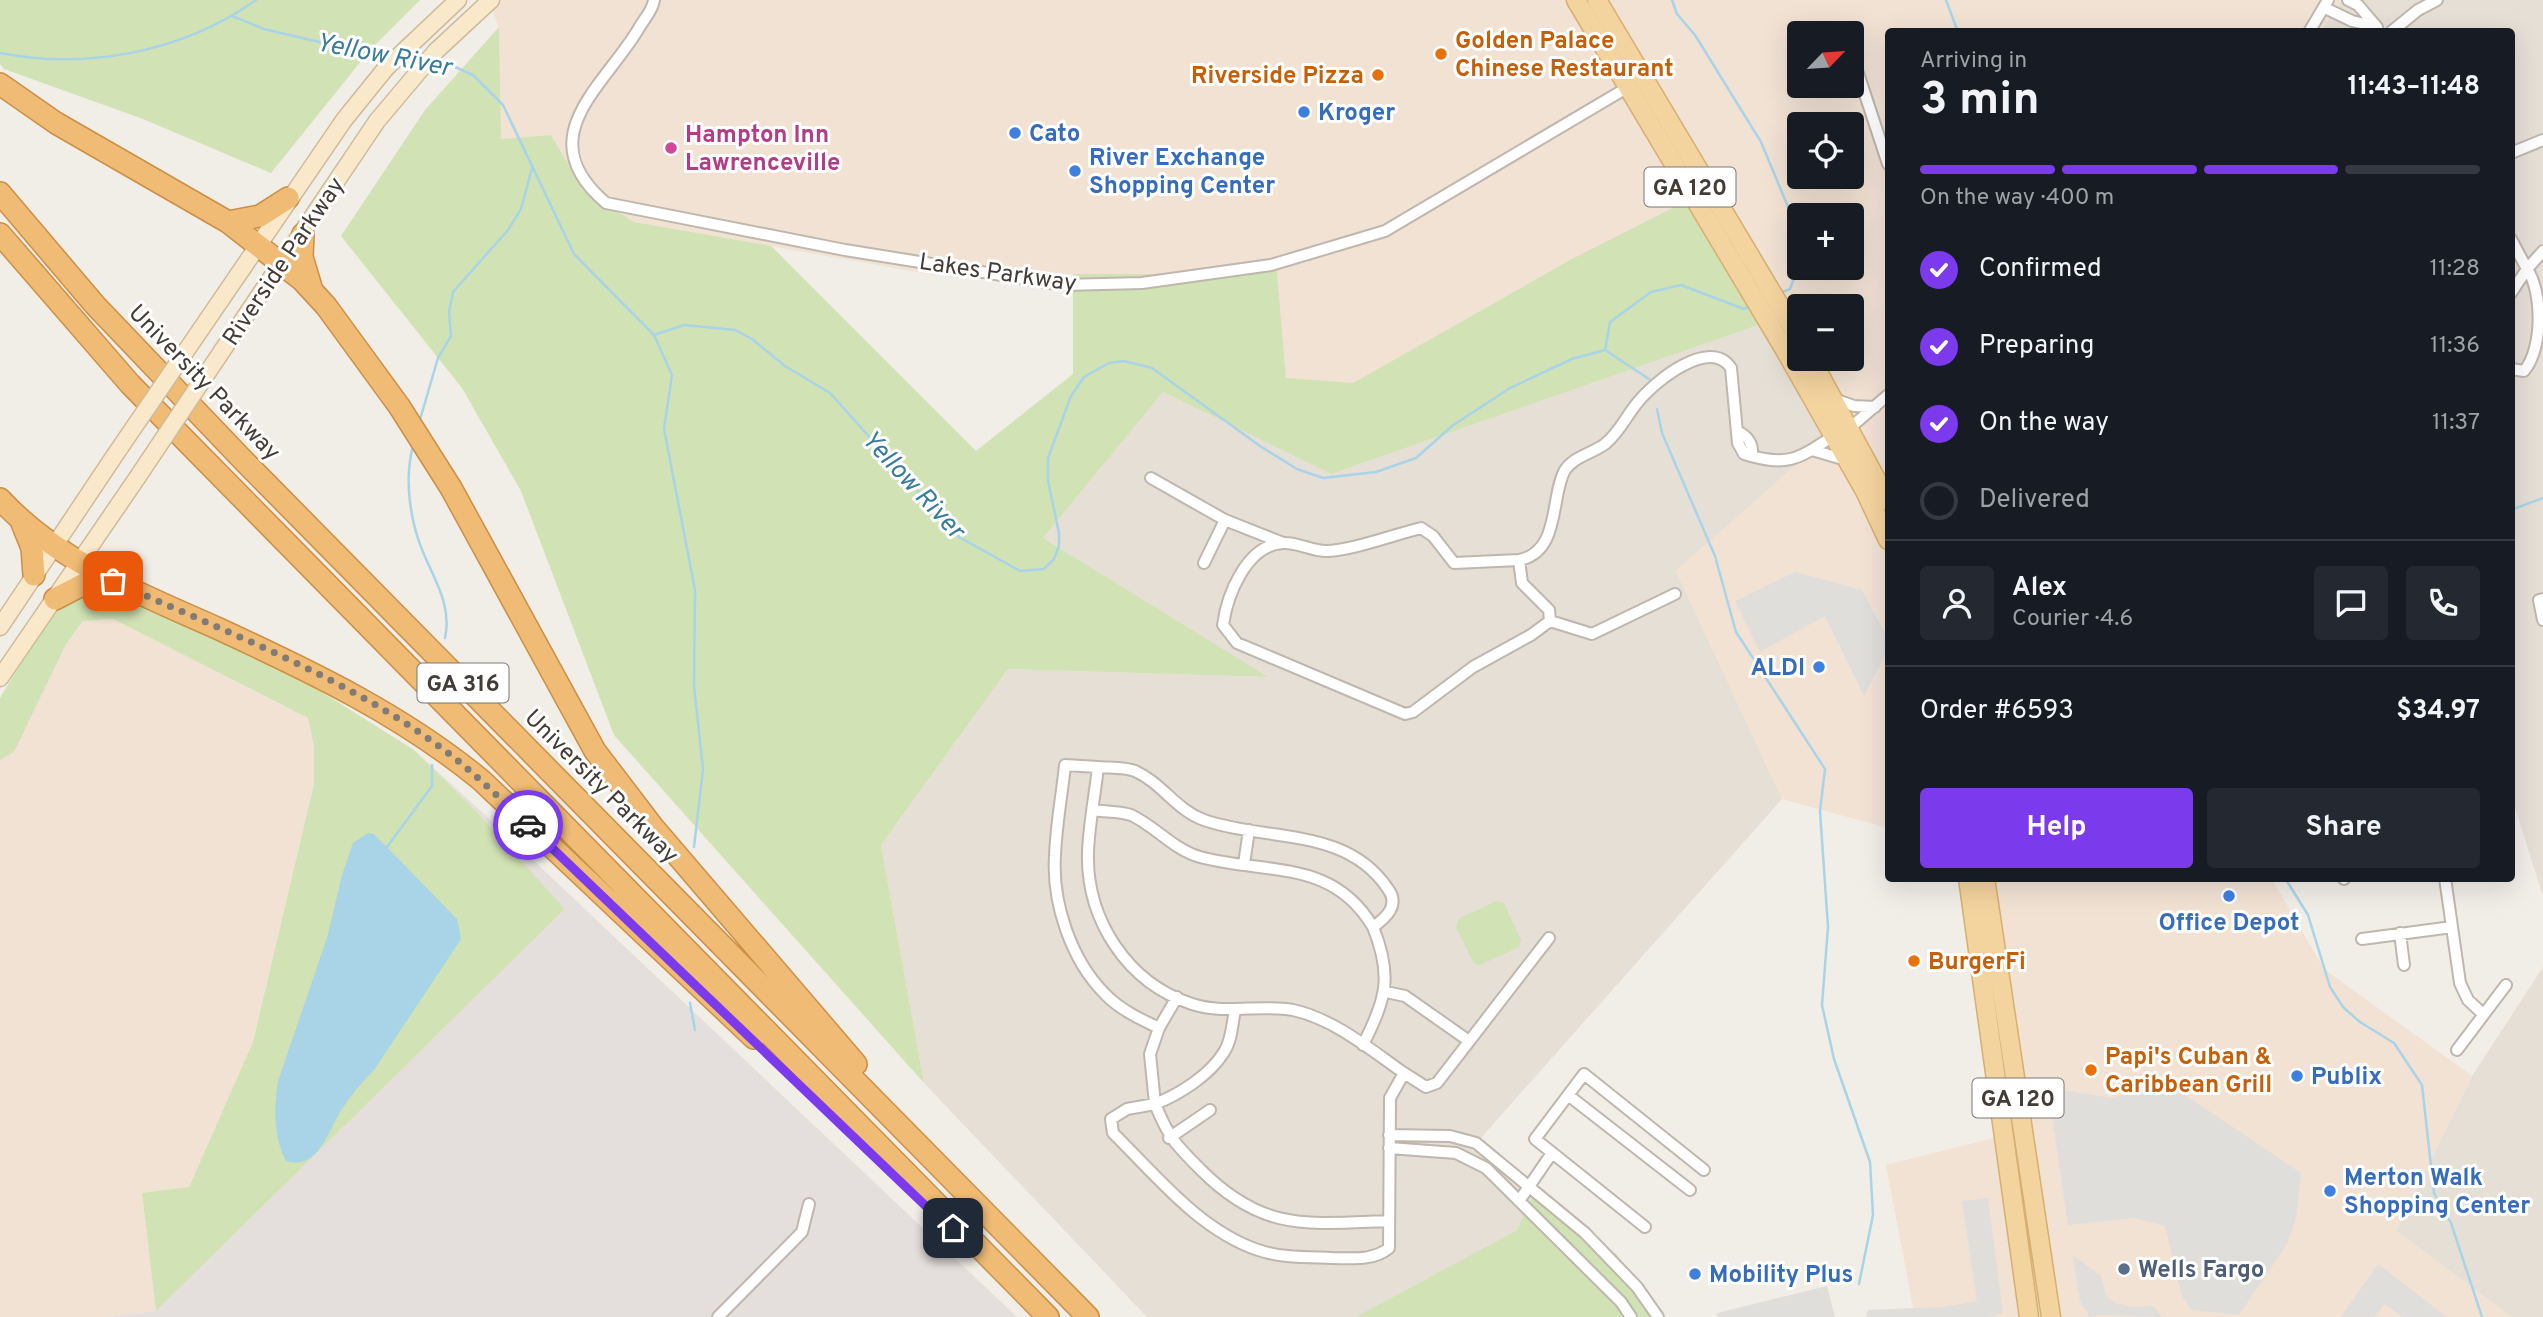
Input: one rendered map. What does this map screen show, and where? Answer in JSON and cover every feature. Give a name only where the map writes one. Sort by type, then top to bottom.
[{"type":"highway","points":[[1,85],[56,124],[228,222],[259,244],[312,289],[356,343],[446,479],[511,594],[575,720],[624,792],[896,1110],[937,1163]]},
{"type":"highway","name":"University Parkway","points":[[0,193],[96,305],[242,459],[1088,1317]]},
{"type":"highway","points":[[228,222],[260,216],[288,198]]},
{"type":"highway","name":"GA 316","points":[[0,234],[130,384],[1048,1317]]},
{"type":"highway","points":[[303,234],[302,257],[312,289]]},
{"type":"highway","points":[[0,499],[21,521],[80,563],[343,688],[440,747],[490,789],[932,1212],[973,1241]]},
{"type":"highway","points":[[21,521],[32,548],[34,575]]},
{"type":"highway","points":[[55,599],[82,585],[113,581]]},
{"type":"main road","name":"Riverside Parkway","points":[[0,627],[288,198],[344,120],[386,68],[458,0]]},
{"type":"main road","name":"Riverside Parkway","points":[[0,678],[393,100],[436,51],[491,0]]},
{"type":"main road","name":"GA 120","points":[[1576,0],[1757,284],[1787,316]]},
{"type":"main road","name":"GA 120","points":[[1597,0],[1757,284],[1770,324],[1787,339]]},
{"type":"main road","name":"GA 120","points":[[1804,371],[1833,436],[1849,461],[1885,534]]},
{"type":"main road","points":[[1806,371],[1832,414],[1851,427]]},
{"type":"main road","points":[[1818,371],[1851,427],[1885,496]]},
{"type":"main road","points":[[1833,436],[1855,447],[1885,497]]},
{"type":"main road","name":"GA 120","points":[[1969,882],[2029,1317]]},
{"type":"main road","name":"GA 120","points":[[1986,882],[2051,1317]]},
{"type":"street","name":"Lakes Parkway","points":[[654,0],[627,48],[590,92],[571,137],[580,170],[596,194],[606,203],[845,250],[1063,285],[1142,283],[1271,265],[1385,231],[1630,86]]},
{"type":"street","points":[[2348,0],[2358,5],[2379,28]]},
{"type":"street","points":[[2396,28],[2418,10],[2437,0]]},
{"type":"street","points":[[2312,28],[2327,4],[2352,21],[2376,28]]},
{"type":"street","points":[[1864,91],[1885,154]]},
{"type":"street","points":[[2515,151],[2543,140]]},
{"type":"street","points":[[2515,246],[2527,269],[2537,280],[2541,319],[2535,361],[2524,371],[2515,370]]},
{"type":"street","points":[[2515,287],[2543,251]]},
{"type":"street","points":[[1151,478],[1225,520],[1283,543],[1327,551],[1421,528],[1433,536],[1454,563],[1521,560],[1544,543],[1556,514],[1559,485],[1566,468],[1604,444],[1623,427],[1637,402],[1662,379],[1686,364],[1716,356],[1725,360],[1733,382],[1737,432],[1746,435],[1753,447],[1752,456],[1778,463],[1812,450],[1833,436]]},
{"type":"street","points":[[1834,398],[1854,406],[1875,407]]},
{"type":"street","points":[[1851,427],[1885,398]]},
{"type":"street","points":[[1812,450],[1849,461]]},
{"type":"street","points":[[1204,563],[1225,520]]},
{"type":"street","points":[[1283,543],[1260,552],[1247,563],[1225,608],[1223,625],[1237,643],[1405,714],[1426,704],[1444,686],[1550,621]]},
{"type":"street","points":[[1521,560],[1522,583],[1549,610],[1550,621]]},
{"type":"street","points":[[1550,621],[1592,634],[1675,594]]},
{"type":"street","points":[[2543,599],[2539,600],[2543,620]]},
{"type":"street","points":[[1159,1028],[1106,995],[1086,971],[1060,910],[1055,856],[1065,765],[1133,770],[1157,783],[1183,810],[1201,819],[1249,831],[1335,845],[1356,856],[1373,870],[1391,891],[1393,906],[1387,918],[1373,926]]},
{"type":"street","points":[[1098,767],[1088,852],[1091,890],[1100,920],[1134,970],[1159,989],[1192,1004],[1235,1010],[1293,1010],[1325,1022],[1426,1087],[1437,1083],[1549,938]]},
{"type":"street","points":[[1093,810],[1130,815],[1198,857],[1306,874],[1331,882],[1363,910],[1382,949],[1386,992],[1363,1045]]},
{"type":"street","points":[[1244,864],[1249,831]]},
{"type":"street","points":[[2446,882],[2460,983],[2468,1000],[2483,1014]]},
{"type":"street","points":[[2362,939],[2452,927]]},
{"type":"street","points":[[2400,933],[2404,965]]},
{"type":"street","points":[[2458,1050],[2506,985]]},
{"type":"street","points":[[1386,992],[1405,996],[1469,1041]]},
{"type":"street","points":[[1177,997],[1159,1028],[1150,1054],[1156,1104],[1170,1138],[1220,1190],[1243,1206],[1281,1220],[1321,1223],[1389,1221]]},
{"type":"street","points":[[1235,1010],[1230,1039],[1223,1054],[1191,1084],[1156,1104],[1127,1109],[1111,1119],[1113,1133],[1192,1211],[1228,1238],[1260,1251],[1295,1257],[1362,1259],[1381,1255],[1389,1248],[1390,1098],[1404,1073]]},
{"type":"street","points":[[1645,1227],[1535,1139],[1584,1074],[1704,1170]]},
{"type":"street","points":[[1568,1095],[1690,1190]]},
{"type":"street","points":[[1170,1138],[1210,1110]]},
{"type":"street","points":[[1389,1135],[1450,1136],[1476,1143],[1585,1233],[1637,1287],[1658,1317]]},
{"type":"street","points":[[1389,1148],[1457,1153],[1486,1168],[1621,1302],[1631,1317]]},
{"type":"street","points":[[1519,1201],[1552,1153]]},
{"type":"street","points":[[718,1317],[802,1232],[808,1204]]},
{"type":"shaded area","points":[[488,0],[2342,0],[2322,28],[1885,28],[1885,827],[1782,799],[1676,571],[1838,428],[1802,371],[1864,371],[1864,294],[1787,294],[1787,348],[1770,321],[1570,260],[1353,383],[1286,379],[1276,261],[1229,274],[934,275],[634,222],[583,190],[551,135],[501,139],[499,27]]},
{"type":"shaded area","points":[[2342,0],[2543,0],[2543,896],[2515,808],[2515,28],[2323,28]]},
{"type":"shaded area","points":[[1770,321],[1787,348],[1787,371],[1802,371],[1838,428],[1676,571],[1782,799],[1471,1149],[1535,1191],[1517,1230],[1357,1317],[1147,1317],[924,1083],[881,845],[1008,669],[1266,677],[1043,538],[1163,392],[1331,474]]},
{"type":"shaded area","points":[[1795,572],[1862,590],[1885,633],[1885,655],[1864,696],[1825,616],[1760,652],[1735,601]]},
{"type":"shaded area","points":[[113,619],[308,718],[314,746],[314,784],[253,1042],[189,1187],[142,1193],[156,1311],[108,1317],[0,1317],[0,760],[14,751],[66,644],[83,621]]},
{"type":"shaded area","points":[[414,750],[1017,1317],[108,1317],[156,1311],[565,909],[474,809]]},
{"type":"shaded area","points":[[1981,882],[2274,882],[2324,969],[2472,1076],[2396,1231],[2512,1317],[1915,1317],[1886,1165],[2022,1131]]},
{"type":"shaded area","points":[[2543,967],[2543,1317],[2512,1317],[2396,1231],[2472,1076]]},
{"type":"shaded area","points":[[2166,1082],[2301,1173],[2296,1218],[2287,1244],[2239,1315],[2192,1310],[2182,1296],[2165,1226],[2135,1218],[2068,1225],[2048,1088],[2113,1098]]},
{"type":"shaded area","points":[[1988,1198],[2003,1313],[1990,1317],[1866,1317],[1868,1310],[1944,1307],[1977,1301],[1962,1201]]},
{"type":"shaded area","points":[[2073,1255],[2101,1276],[2106,1295],[2115,1303],[2132,1307],[2153,1306],[2162,1317],[2090,1317],[2080,1301]]},
{"type":"shaded area","points":[[2378,1264],[2447,1317],[2403,1317],[2384,1304],[2374,1317],[2341,1317]]},
{"type":"shaded area","points":[[1827,1286],[1835,1317],[1718,1317],[1717,1313]]},
{"type":"green space","points":[[0,0],[420,0],[370,50],[271,173],[143,119],[4,69],[0,64]]},
{"type":"green space","points":[[499,27],[501,139],[551,135],[583,190],[634,222],[771,246],[976,451],[1073,374],[1073,274],[1229,274],[1276,260],[1286,378],[1353,383],[1570,260],[1700,194],[1770,321],[1331,474],[1163,392],[1043,538],[1268,677],[1008,669],[881,845],[924,1083],[614,735],[521,491],[462,388],[341,236],[425,110]]},
{"type":"green space","points":[[115,592],[309,684],[414,750],[474,809],[565,909],[156,1311],[142,1193],[189,1187],[253,1042],[314,784],[314,746],[308,718],[113,619],[83,621],[66,644],[14,752],[0,760],[0,698],[60,599]]},
{"type":"green space","points":[[1496,901],[1504,903],[1521,940],[1519,947],[1480,965],[1474,964],[1456,927],[1458,919]]},
{"type":"green space","points":[[1535,1191],[1617,1255],[1662,1317],[1356,1317],[1517,1230]]},
{"type":"water","points":[[368,833],[374,834],[457,919],[461,939],[374,1070],[342,1109],[321,1147],[307,1160],[286,1161],[276,1122],[278,1081],[327,938],[342,875],[353,843]]},
{"type":"waterway","name":"Yellow River","points":[[0,53],[66,59],[133,52],[197,33],[256,0]]},
{"type":"waterway","name":"Yellow River","points":[[1672,0],[1677,14],[1695,35],[1761,142],[1787,204]]},
{"type":"waterway","name":"Yellow River","points":[[1946,0],[1956,28]]},
{"type":"waterway","name":"Yellow River","points":[[232,16],[264,29],[387,58]]},
{"type":"waterway","name":"Yellow River","points":[[400,61],[418,64]]},
{"type":"waterway","points":[[432,64],[453,66],[473,75],[503,105],[574,254],[654,335],[672,375],[664,429],[695,590],[694,686],[703,769],[694,847]]},
{"type":"waterway","points":[[419,423],[438,358],[451,336],[449,312],[453,292],[508,230],[521,209],[532,168]]},
{"type":"waterway","name":"Yellow River","points":[[1780,293],[1790,289],[1793,280]]},
{"type":"waterway","name":"Yellow River","points":[[1605,350],[1610,322],[1651,292],[1681,285],[1744,309],[1751,306]]},
{"type":"waterway","name":"Yellow River","points":[[654,335],[684,325],[735,330],[752,339],[785,366],[830,393],[959,537],[1020,571],[1044,569],[1054,559],[1059,546],[1059,533],[1048,481],[1048,458],[1071,396],[1084,377],[1109,363],[1124,361],[1152,368],[1260,446],[1297,469],[1323,478],[1376,472],[1416,458],[1452,426],[1510,388],[1572,359],[1605,350]]},
{"type":"waterway","points":[[1605,350],[1652,381]]},
{"type":"waterway","points":[[1657,409],[1662,433],[1715,556],[1736,632],[1825,769],[1820,811],[1828,927],[1822,1005],[1834,1059],[1870,1162],[1873,1215],[1859,1284]]},
{"type":"waterway","points":[[413,446],[409,472],[412,514],[418,540],[444,604],[447,626],[445,638]]},
{"type":"waterway","name":"Yellow River","points":[[2515,508],[2543,498]]},
{"type":"waterway","points":[[387,847],[432,786],[432,765]]},
{"type":"waterway","points":[[2287,882],[2308,915],[2330,987],[2343,1007],[2360,1022],[2394,1043],[2422,1085],[2434,1193],[2451,1223],[2482,1317]]},
{"type":"waterway","points":[[690,1003],[695,1030]]},
{"type":"way so far","points":[[113,581],[270,653],[378,707],[457,760],[528,825]]},
{"type":"place","name":"Golden Palace Chinese Restaurant","points":[[1441,54]]},
{"type":"place","name":"Riverside Pizza","points":[[1378,75]]},
{"type":"place","name":"Kroger","points":[[1304,112]]},
{"type":"place","name":"Cato","points":[[1015,133]]},
{"type":"place","name":"Hampton Inn Lawrenceville","points":[[671,148]]},
{"type":"place","name":"River Exchange Shopping Center","points":[[1075,171]]},
{"type":"place","name":"ALDI","points":[[1819,667]]},
{"type":"place","name":"Office Depot","points":[[2229,896]]},
{"type":"place","name":"BurgerFi","points":[[1914,961]]},
{"type":"place","name":"Papi's Cuban & Caribbean Grill","points":[[2091,1070]]},
{"type":"place","name":"Publix","points":[[2297,1076]]},
{"type":"place","name":"Merton Walk Shopping Center","points":[[2330,1191]]},
{"type":"place","name":"Wells Fargo","points":[[2124,1269]]},
{"type":"place","name":"Mobility Plus","points":[[1695,1274]]},
{"type":"route","points":[[528,825],[932,1212],[953,1228]]}]
